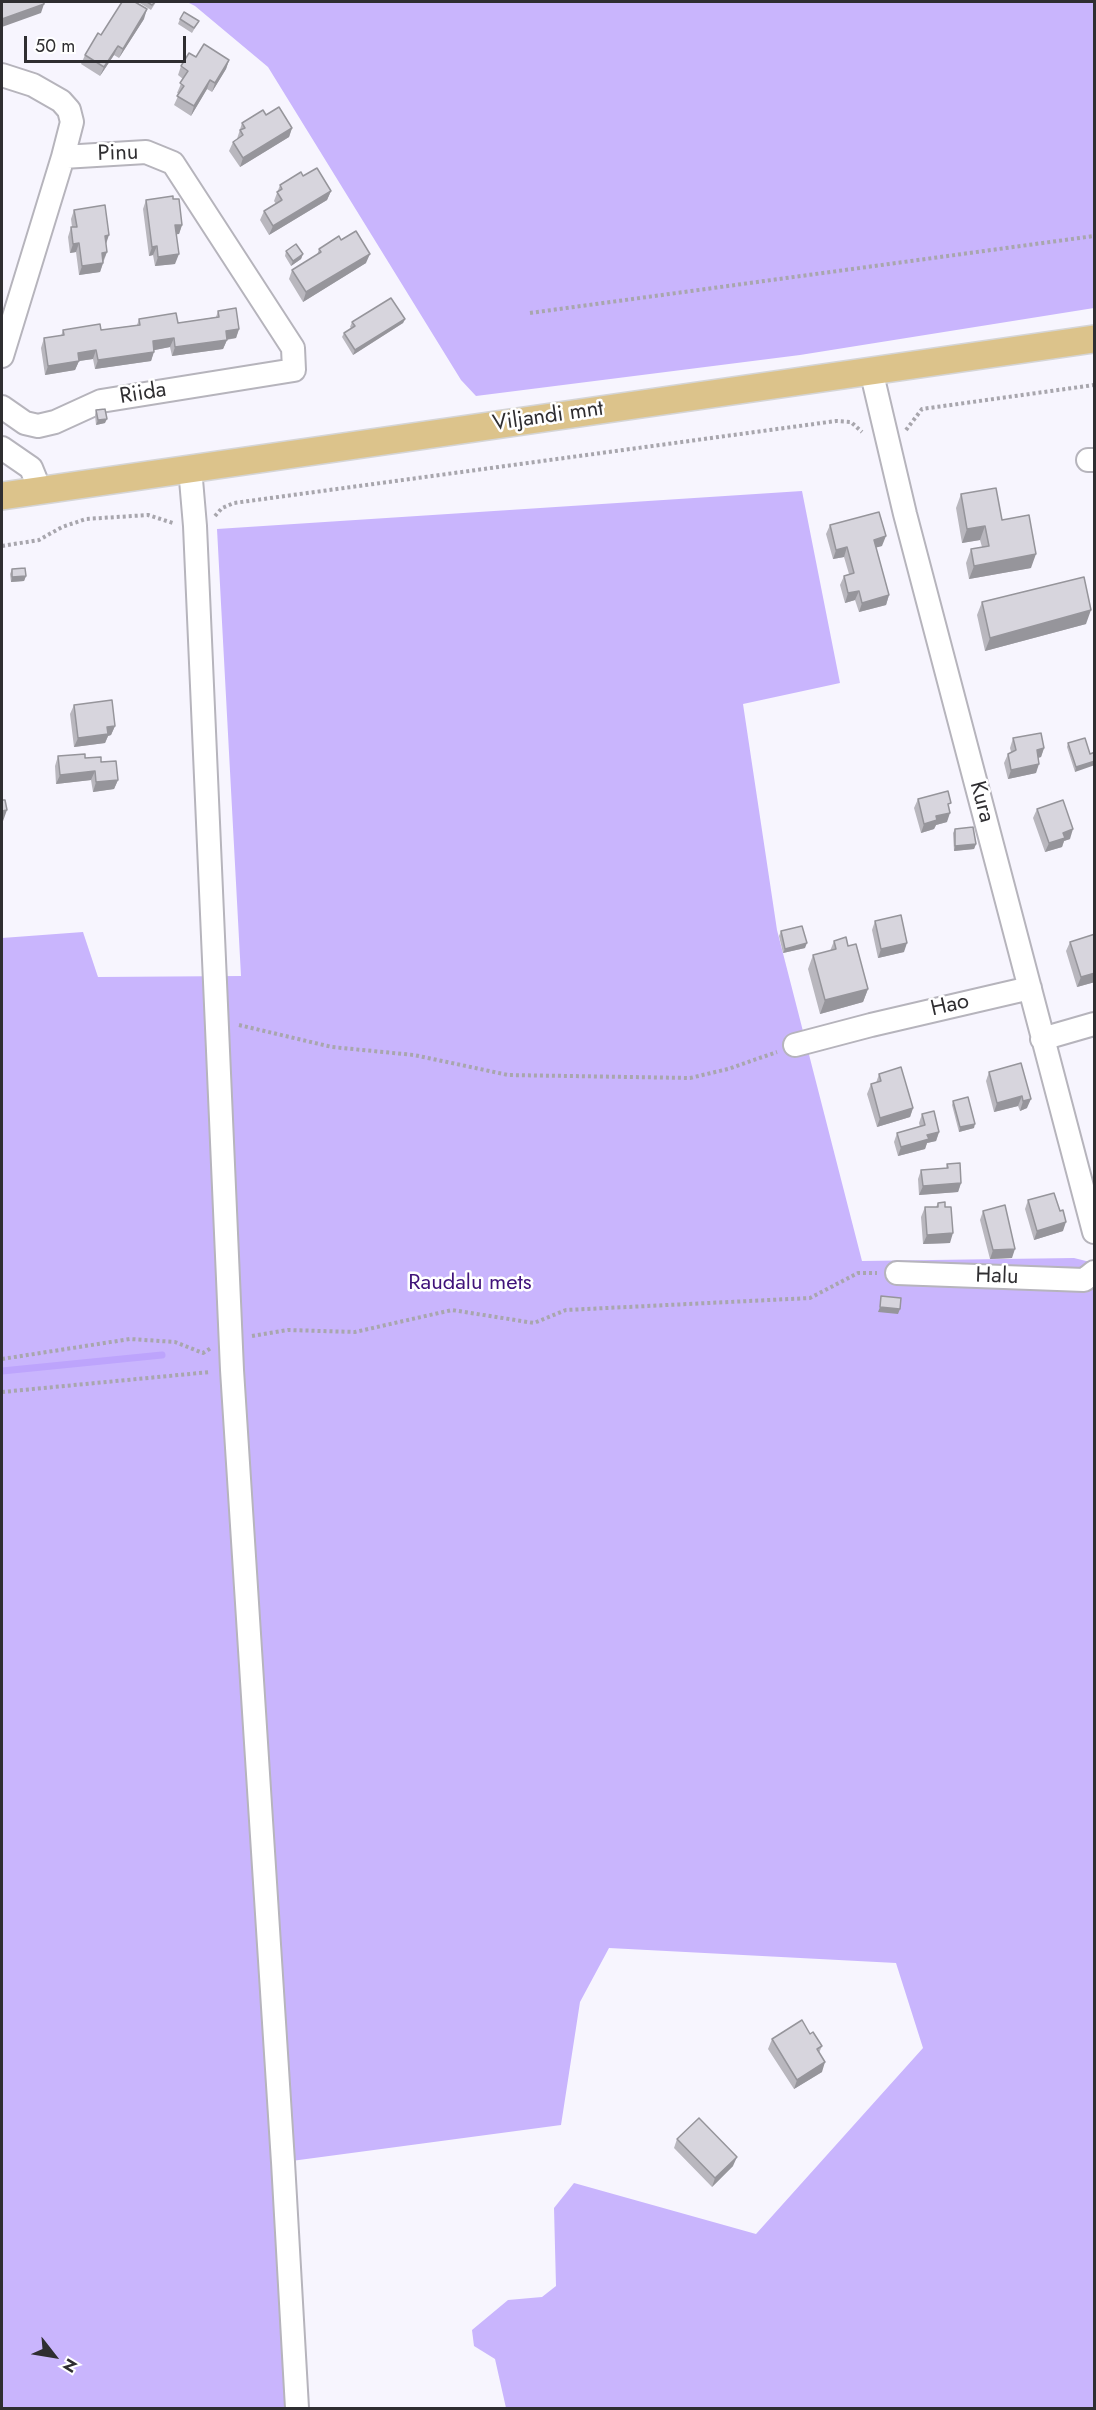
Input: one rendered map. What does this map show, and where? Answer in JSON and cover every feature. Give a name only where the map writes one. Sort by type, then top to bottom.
[{"type":"main road","name":"Viljandi mnt","points":[[2,496],[1095,339]]},
{"type":"street","points":[[2,75],[33,85],[61,101],[69,110],[72,122],[2,356]]},
{"type":"street","name":"Pinu","points":[[63,157],[146,152],[173,163],[293,348],[294,370]]},
{"type":"street","name":"Riida","points":[[2,407],[25,423],[38,426],[55,422],[101,401],[294,370]]},
{"type":"street","name":"Kura","points":[[871,370],[889,448],[1042,1039],[1095,1232]]},
{"type":"street","points":[[2,448],[31,468],[40,490]]},
{"type":"street","points":[[190,468],[195,526],[232,1370],[297,2409]]},
{"type":"street","name":"Hao","points":[[795,1046],[871,1025],[1030,988]]},
{"type":"street","points":[[1042,1039],[1095,1024]]},
{"type":"street","name":"Halu","points":[[897,1273],[1084,1280],[1095,1272]]},
{"type":"path","points":[[530,313],[1095,236]]},
{"type":"path","points":[[2,546],[39,540],[62,527],[86,519],[148,515],[186,527],[204,525],[222,508],[234,503],[836,421],[851,422],[862,431],[870,446],[889,448],[902,441],[906,430],[922,410],[1095,385]]},
{"type":"path","points":[[217,1020],[332,1047],[414,1055],[508,1075],[690,1078],[728,1069],[795,1046]]},
{"type":"path","points":[[2,1359],[130,1339],[176,1342],[203,1353],[222,1341],[288,1330],[355,1332],[452,1311],[534,1323],[566,1310],[810,1298],[858,1273],[897,1273]]},
{"type":"path","points":[[2,1392],[232,1370]]},
{"type":"green space","points":[[187,2],[1094,2],[1094,308],[800,355],[476,396],[461,380],[268,67],[195,6]]},
{"type":"green space","name":"Raudalu mets","points":[[802,491],[840,683],[743,704],[777,930],[862,1261],[1074,1258],[1094,1263],[1094,2408],[506,2408],[495,2359],[474,2346],[472,2330],[508,2300],[542,2297],[556,2286],[554,2208],[574,2183],[756,2234],[923,2048],[896,1963],[609,1948],[580,2002],[561,2125],[284,2162],[297,2408],[2,2408],[2,938],[83,932],[98,977],[241,976],[217,529]]},
{"type":"building","points":[[2,2],[44,2],[44,4],[2,19]]},
{"type":"building","points":[[122,2],[135,2],[147,9],[123,49],[118,46],[104,67],[85,55],[98,33],[101,35]]},
{"type":"building","points":[[184,12],[199,21],[194,28],[180,19]]},
{"type":"building","points":[[204,44],[229,60],[215,83],[210,80],[194,106],[177,96],[184,86],[180,83],[188,71],[181,66],[189,53],[196,57]]},
{"type":"building","points":[[279,107],[292,128],[243,158],[233,142],[243,135],[240,130],[245,128],[242,123],[263,110],[266,115]]},
{"type":"building","points":[[317,168],[331,191],[273,226],[264,211],[282,200],[277,192],[282,189],[280,185],[301,172],[303,176]]},
{"type":"building","points":[[173,196],[173,199],[179,199],[182,225],[175,225],[179,254],[158,257],[157,246],[152,247],[146,200]]},
{"type":"building","points":[[105,205],[109,235],[105,236],[107,252],[102,253],[103,263],[82,266],[79,243],[73,244],[71,227],[77,227],[74,210]]},
{"type":"building","points":[[356,231],[370,254],[306,292],[292,270],[321,252],[319,249],[339,236],[341,240]]},
{"type":"building","points":[[296,244],[303,254],[293,261],[286,251]]},
{"type":"building","points":[[391,298],[405,319],[355,350],[344,333],[355,326],[352,322]]},
{"type":"building","points":[[236,308],[239,329],[226,331],[227,340],[175,347],[174,338],[153,341],[154,352],[98,360],[96,350],[78,353],[79,361],[48,366],[44,338],[64,335],[63,330],[100,324],[101,330],[140,325],[139,319],[176,313],[178,323],[219,317],[218,311]]},
{"type":"building","points":[[105,409],[107,419],[98,420],[96,410]]},
{"type":"building","points":[[996,488],[1002,520],[1029,515],[1036,554],[974,566],[971,549],[989,546],[985,526],[967,529],[961,494]]},
{"type":"building","points":[[879,512],[886,536],[874,540],[889,595],[862,603],[859,591],[848,593],[844,576],[854,573],[847,547],[836,550],[830,525]]},
{"type":"building","points":[[25,568],[26,576],[12,577],[12,569]]},
{"type":"building","points":[[1084,577],[1091,610],[990,638],[982,602]]},
{"type":"building","points":[[112,700],[115,726],[107,727],[108,734],[78,738],[74,705]]},
{"type":"building","points":[[1041,733],[1044,748],[1037,750],[1039,764],[1011,770],[1008,754],[1016,750],[1013,738]]},
{"type":"building","points":[[1085,738],[1090,754],[1095,752],[1095,761],[1076,767],[1068,743]]},
{"type":"building","points":[[85,754],[85,758],[101,757],[101,762],[116,761],[118,780],[96,782],[95,771],[60,775],[58,756]]},
{"type":"building","points":[[948,791],[951,803],[948,804],[950,813],[936,816],[937,820],[924,824],[918,799]]},
{"type":"building","points":[[2,800],[5,800],[7,810],[2,811]]},
{"type":"building","points":[[1063,800],[1073,829],[1063,833],[1065,838],[1049,843],[1037,809]]},
{"type":"building","points":[[973,827],[976,844],[955,846],[955,829]]},
{"type":"building","points":[[901,915],[907,943],[881,949],[875,921]]},
{"type":"building","points":[[802,926],[807,943],[785,949],[781,931]]},
{"type":"building","points":[[1095,934],[1095,973],[1081,977],[1070,942]]},
{"type":"building","points":[[846,937],[848,946],[856,944],[868,989],[825,1000],[813,955],[836,949],[834,941]]},
{"type":"building","points":[[1021,1063],[1031,1099],[1023,1101],[1022,1096],[997,1103],[989,1072]]},
{"type":"building","points":[[901,1067],[913,1108],[880,1118],[871,1084],[881,1081],[879,1074]]},
{"type":"building","points":[[968,1097],[975,1124],[960,1127],[953,1101]]},
{"type":"building","points":[[934,1111],[939,1132],[927,1135],[929,1139],[901,1147],[897,1133],[925,1125],[922,1114]]},
{"type":"building","points":[[960,1163],[961,1183],[923,1186],[921,1170],[948,1168],[947,1164]]},
{"type":"building","points":[[1054,1193],[1060,1211],[1063,1210],[1066,1222],[1037,1231],[1028,1200]]},
{"type":"building","points":[[945,1202],[945,1207],[951,1207],[953,1233],[927,1235],[925,1207],[938,1207],[938,1203]]},
{"type":"building","points":[[1005,1205],[1015,1249],[993,1250],[983,1211]]},
{"type":"building","points":[[881,1296],[901,1298],[900,1309],[880,1307]]},
{"type":"building","points":[[802,2020],[810,2034],[813,2032],[822,2046],[817,2049],[825,2062],[797,2080],[772,2039]]},
{"type":"building","points":[[699,2118],[737,2157],[715,2178],[677,2139]]},
{"type":"waterway","points":[[2,1371],[162,1355]]}]
